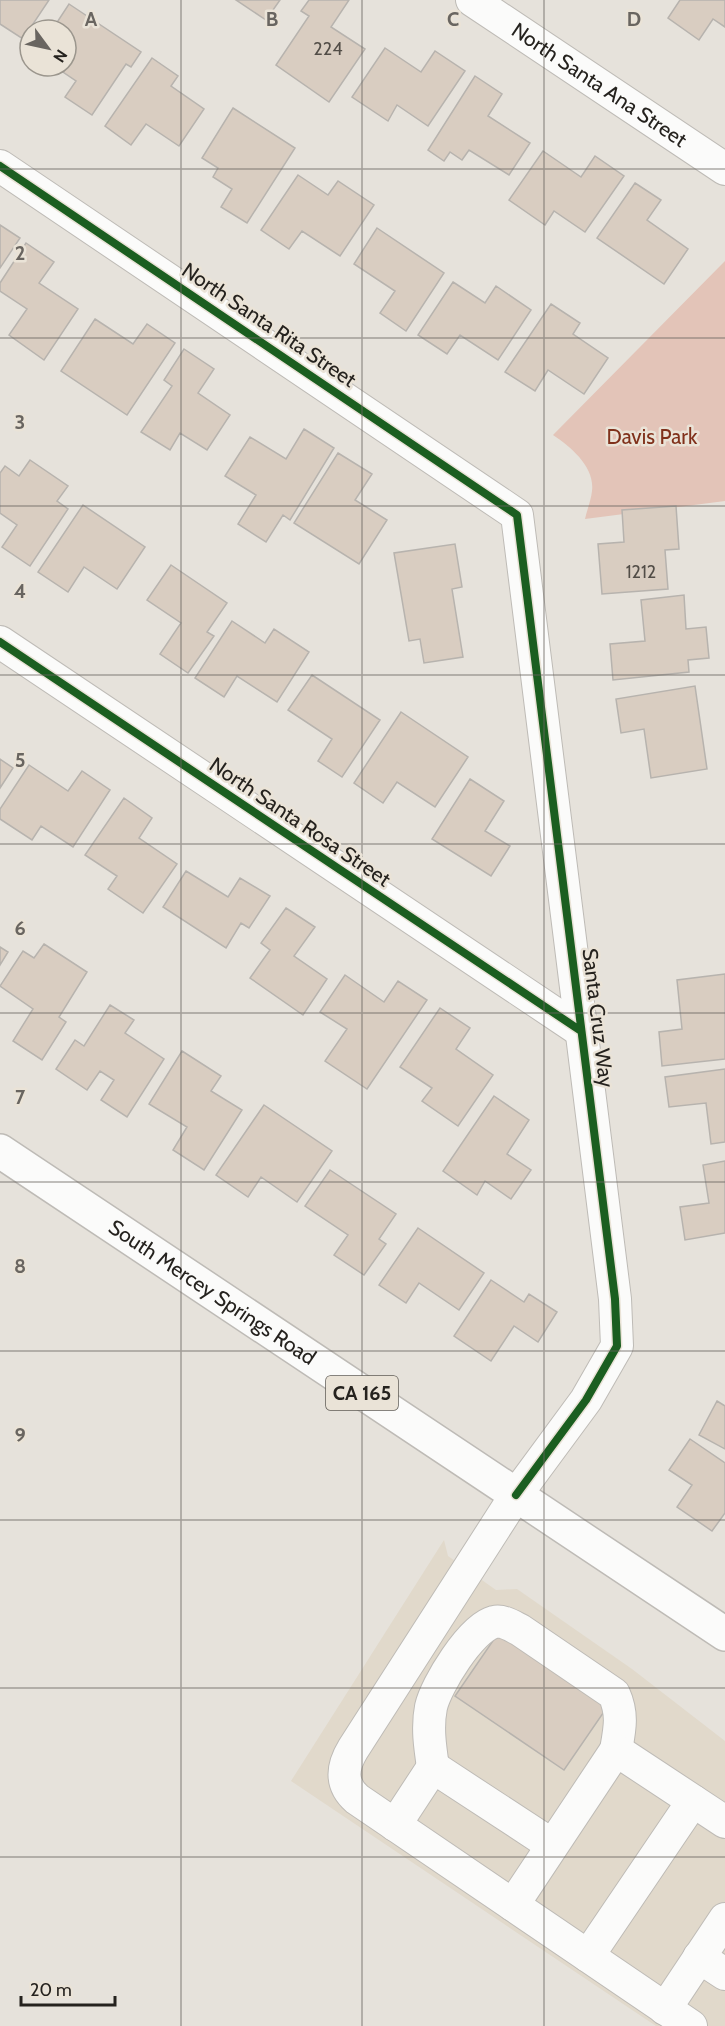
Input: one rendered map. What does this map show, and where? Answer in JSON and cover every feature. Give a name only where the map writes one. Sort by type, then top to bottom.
[{"type":"main road","name":"South Mercey Springs Road","points":[[0,1151],[725,1634]]},
{"type":"street","name":"North Santa Ana Street","points":[[472,0],[725,169]]},
{"type":"street","name":"North Santa Rita Street","points":[[0,165],[517,515]]},
{"type":"street","name":"Santa Cruz Way","points":[[517,515],[615,1299],[617,1346],[586,1400],[516,1495],[344,1765],[344,1779],[348,1791],[691,2026]]},
{"type":"street","name":"North Santa Rosa Street","points":[[0,642],[581,1031]]},
{"type":"street","points":[[395,1824],[433,1767],[429,1730],[432,1705],[463,1649],[479,1630],[494,1622],[506,1623],[520,1630],[614,1694],[620,1707],[621,1720],[616,1749],[513,1905]]},
{"type":"street","points":[[616,1749],[725,1822]]},
{"type":"street","points":[[433,1767],[552,1845]]},
{"type":"street","points":[[588,1956],[693,1801]]},
{"type":"street","points":[[665,2009],[725,1919]]},
{"type":"street","points":[[699,1957],[725,1974]]},
{"type":"shaded area","points":[[444,1540],[448,1556],[496,1590],[517,1589],[632,1669],[725,1741],[725,2026],[656,2026],[291,1781]]},
{"type":"green space","name":"Davis Park","points":[[725,261],[725,501],[585,519],[592,491],[590,474],[580,458],[553,435]]},
{"type":"building","points":[[0,0],[49,0],[37,18],[18,18],[18,36],[0,24]]},
{"type":"building","points":[[236,0],[280,0],[266,20]]},
{"type":"building","points":[[309,0],[349,0],[331,27],[365,49],[329,102],[276,65],[309,16],[301,11]]},
{"type":"building","points":[[680,0],[725,0],[725,27],[713,19],[699,40],[668,18]]},
{"type":"building","points":[[69,4],[141,52],[131,67],[126,64],[92,115],[65,97],[76,81],[72,78],[78,78],[78,18],[60,18]]},
{"type":"building","points":[[385,48],[421,72],[435,51],[465,71],[428,126],[397,105],[388,121],[352,97]]},
{"type":"building","points":[[152,58],[178,76],[171,86],[204,109],[179,146],[146,124],[131,145],[105,126]]},
{"type":"building","points":[[475,76],[502,94],[488,116],[530,143],[509,175],[469,150],[462,160],[450,152],[444,161],[428,150]]},
{"type":"building","points":[[233,108],[295,148],[247,223],[221,207],[232,189],[213,177],[218,168],[202,158]]},
{"type":"building","points":[[543,151],[581,177],[595,156],[624,176],[585,232],[554,211],[545,225],[509,200]]},
{"type":"building","points":[[298,175],[328,195],[338,181],[374,205],[340,256],[302,231],[289,249],[261,230]]},
{"type":"building","points":[[635,183],[661,200],[647,220],[688,249],[664,284],[597,238]]},
{"type":"building","points":[[0,225],[20,238],[0,268]]},
{"type":"building","points":[[377,228],[444,273],[406,331],[380,313],[395,291],[354,264]]},
{"type":"building","points":[[26,243],[54,262],[39,283],[78,309],[44,360],[9,335],[27,309],[0,291],[0,283]]},
{"type":"building","points":[[453,282],[485,303],[496,286],[531,310],[498,360],[460,335],[447,354],[418,335]]},
{"type":"building","points":[[551,304],[580,323],[573,334],[608,358],[584,394],[548,370],[535,391],[505,372]]},
{"type":"building","points":[[95,319],[133,344],[147,324],[175,343],[127,415],[61,371]]},
{"type":"building","points":[[184,349],[214,369],[198,393],[230,415],[207,450],[180,433],[170,450],[141,432],[172,386],[164,380]]},
{"type":"building","points":[[304,429],[334,448],[290,520],[283,515],[266,542],[238,524],[256,495],[225,476],[250,437],[286,459]]},
{"type":"building","points":[[338,453],[372,474],[355,500],[387,520],[359,564],[294,523]]},
{"type":"building","points":[[30,460],[68,486],[57,501],[68,509],[30,566],[2,547],[17,525],[0,513],[0,473],[5,466],[19,476]]},
{"type":"building","points":[[83,505],[145,547],[117,589],[84,567],[68,592],[38,572]]},
{"type":"building","points":[[676,506],[679,549],[665,550],[668,589],[602,594],[598,544],[624,542],[622,510]]},
{"type":"building","points":[[455,544],[462,587],[452,589],[463,657],[424,663],[420,639],[409,641],[394,553]]},
{"type":"building","points":[[171,565],[227,603],[207,632],[214,636],[188,673],[160,654],[181,623],[147,600]]},
{"type":"building","points":[[684,595],[686,629],[706,627],[709,658],[688,660],[689,672],[613,680],[610,644],[645,641],[641,600]]},
{"type":"building","points":[[232,621],[265,643],[274,629],[309,652],[277,702],[237,676],[224,697],[195,678]]},
{"type":"building","points":[[312,675],[380,720],[342,777],[318,761],[332,739],[288,710]]},
{"type":"building","points":[[695,686],[707,769],[651,778],[644,729],[621,733],[616,699]]},
{"type":"building","points":[[401,712],[468,757],[435,807],[397,782],[383,803],[354,783]]},
{"type":"building","points":[[0,759],[13,768],[0,788]]},
{"type":"building","points":[[29,765],[68,791],[82,771],[110,790],[73,847],[41,826],[32,840],[0,819],[0,809]]},
{"type":"building","points":[[470,779],[504,801],[485,831],[510,846],[491,876],[432,839]]},
{"type":"building","points":[[124,798],[152,818],[139,838],[177,864],[143,913],[108,889],[117,876],[85,855]]},
{"type":"building","points":[[186,871],[228,897],[240,878],[270,896],[249,928],[241,923],[226,948],[163,907]]},
{"type":"building","points":[[286,908],[315,927],[294,956],[327,979],[303,1015],[250,978],[270,950],[261,943]]},
{"type":"building","points":[[44,944],[87,972],[59,1017],[66,1022],[42,1060],[13,1041],[33,1009],[0,986],[23,951],[34,958]]},
{"type":"building","points":[[0,947],[8,952],[0,965]]},
{"type":"building","points":[[725,974],[725,1059],[662,1066],[659,1032],[682,1029],[677,980]]},
{"type":"building","points":[[345,975],[384,1002],[398,981],[427,1000],[367,1089],[325,1061],[347,1029],[320,1012]]},
{"type":"building","points":[[110,1005],[134,1020],[125,1033],[164,1059],[127,1117],[101,1100],[114,1080],[100,1071],[87,1090],[56,1069],[75,1040],[84,1046]]},
{"type":"building","points":[[440,1008],[470,1028],[456,1049],[493,1075],[458,1126],[422,1101],[432,1088],[400,1067]]},
{"type":"building","points":[[182,1051],[221,1076],[211,1091],[242,1110],[204,1170],[173,1150],[187,1127],[149,1104]]},
{"type":"building","points":[[725,1069],[725,1142],[711,1144],[706,1103],[669,1107],[665,1077]]},
{"type":"building","points":[[494,1096],[529,1120],[507,1154],[531,1170],[511,1199],[485,1181],[477,1195],[443,1171]]},
{"type":"building","points":[[264,1105],[332,1151],[297,1202],[261,1177],[248,1197],[216,1175]]},
{"type":"building","points":[[725,1161],[725,1233],[685,1240],[680,1207],[709,1203],[703,1165]]},
{"type":"building","points":[[330,1170],[396,1214],[379,1239],[386,1244],[364,1275],[334,1255],[348,1235],[305,1206]]},
{"type":"building","points":[[418,1228],[484,1273],[459,1310],[419,1283],[406,1303],[379,1285]]},
{"type":"building","points":[[491,1280],[524,1302],[529,1294],[557,1312],[538,1342],[514,1326],[491,1361],[454,1336]]},
{"type":"building","points":[[717,1401],[725,1406],[725,1449],[699,1435]]},
{"type":"building","points":[[690,1439],[725,1463],[725,1513],[712,1531],[677,1507],[692,1485],[669,1470]]},
{"type":"building","points":[[501,1629],[610,1703],[564,1770],[455,1696]]},
{"type":"cycle path","points":[[0,166],[517,515],[615,1299],[617,1346],[586,1400],[516,1495]]},
{"type":"cycle path","points":[[0,642],[581,1031]]}]
